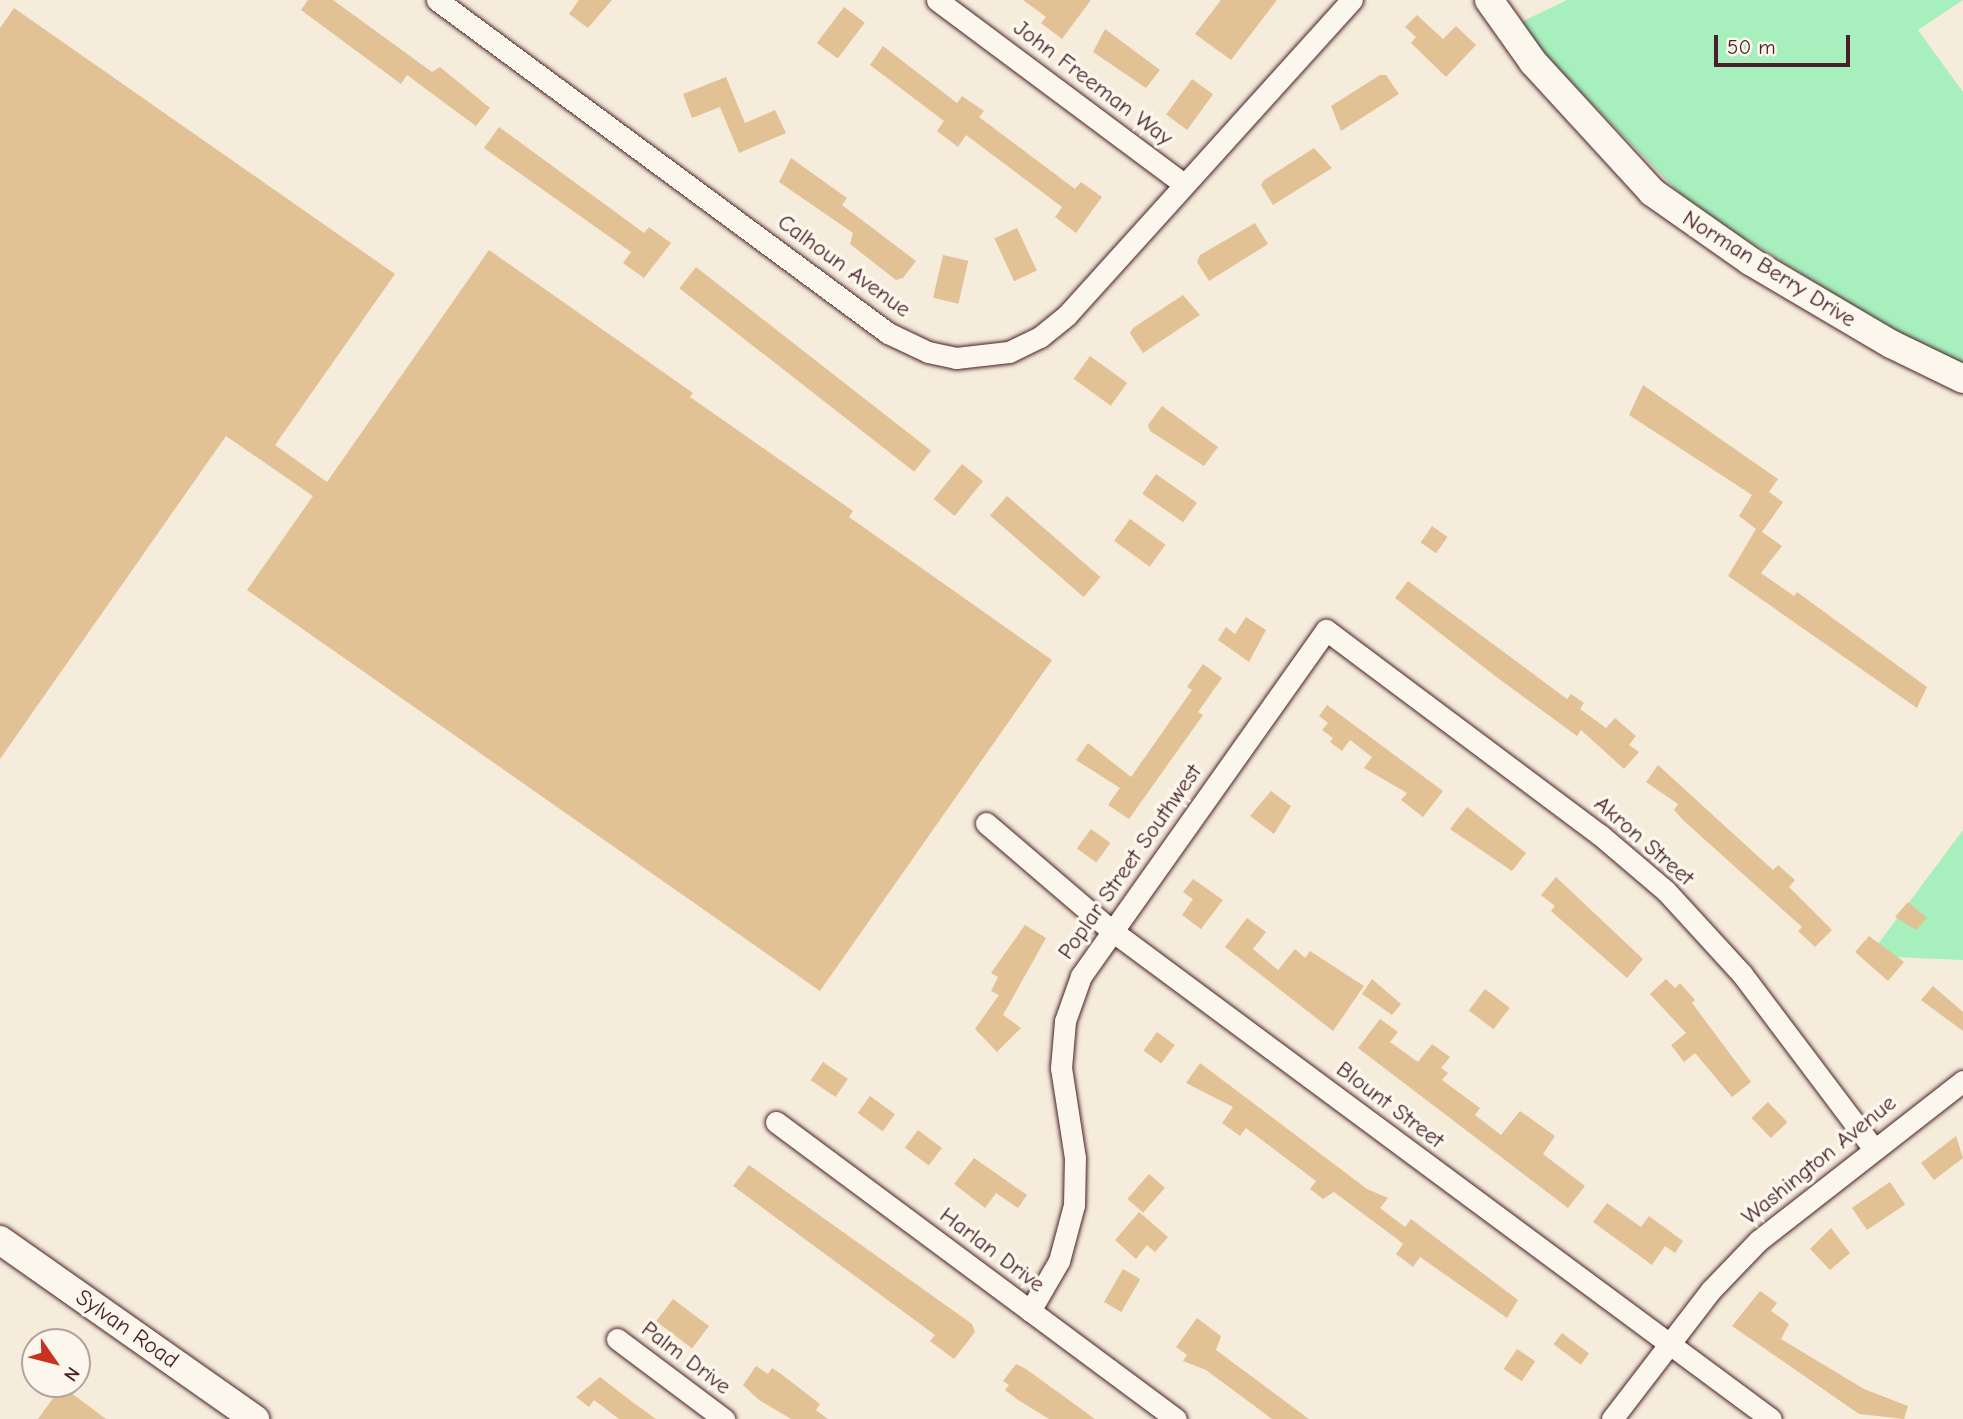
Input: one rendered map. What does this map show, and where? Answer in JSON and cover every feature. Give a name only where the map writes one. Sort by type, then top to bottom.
[{"type":"main road","name":"Norman Berry Drive","points":[[1489,0],[1533,62],[1652,192],[1750,261],[1891,344],[1963,379]]},
{"type":"main road","name":"Sylvan Road","points":[[0,1240],[255,1419]]},
{"type":"street","name":"Calhoun Avenue","points":[[437,0],[888,333],[929,352],[987,357],[1040,337],[1068,315],[1352,0]]},
{"type":"street","name":"John Freeman Way","points":[[937,0],[1184,184]]},
{"type":"street","name":"Poplar Street Southwest","points":[[1030,1311],[1059,1261],[1074,1205],[1075,1158],[1061,1068],[1065,1021],[1081,976],[1326,630]]},
{"type":"street","name":"Akron Street","points":[[1326,630],[1599,834],[1666,891],[1742,974],[1873,1148]]},
{"type":"street","name":"Blount Street","points":[[986,823],[1111,930],[1667,1345],[1771,1419]]},
{"type":"street","name":"Washington Avenue","points":[[1612,1419],[1667,1345],[1758,1241],[1873,1148],[1963,1081]]},
{"type":"street","name":"Harlan Drive","points":[[776,1122],[1176,1419]]},
{"type":"street","name":"Palm Drive","points":[[617,1339],[724,1419]]},
{"type":"green space","points":[[1567,0],[1963,0],[1918,30],[1963,92],[1963,373],[1693,207],[1515,25]]},
{"type":"green space","points":[[1963,830],[1963,960],[1869,956]]},
{"type":"building","points":[[308,0],[333,0],[432,72],[440,67],[490,108],[476,126],[407,75],[401,84],[301,10]]},
{"type":"building","points":[[579,0],[612,0],[588,28],[569,14]]},
{"type":"building","points":[[1023,0],[1091,0],[1062,39],[1041,23],[1046,17]]},
{"type":"building","points":[[1221,0],[1277,0],[1231,60],[1195,34]]},
{"type":"building","points":[[844,7],[865,23],[838,59],[817,43]]},
{"type":"building","points":[[14,8],[395,274],[275,445],[327,482],[489,250],[693,393],[690,397],[853,511],[849,517],[1052,660],[820,991],[247,590],[313,496],[226,436],[0,759],[0,28]]},
{"type":"building","points":[[1417,15],[1443,39],[1456,26],[1476,45],[1446,77],[1411,43],[1416,37],[1405,27]]},
{"type":"building","points":[[1105,29],[1160,70],[1146,88],[1093,52]]},
{"type":"building","points":[[883,46],[957,103],[962,96],[984,111],[979,117],[1075,189],[1081,182],[1102,197],[1076,233],[1055,217],[1062,207],[966,135],[958,147],[937,131],[944,121],[870,65]]},
{"type":"building","points":[[1380,75],[1386,75],[1399,94],[1341,131],[1331,106]]},
{"type":"building","points":[[726,77],[745,123],[775,110],[786,133],[739,153],[720,107],[692,118],[683,94]]},
{"type":"building","points":[[1192,79],[1213,94],[1187,130],[1166,115]]},
{"type":"building","points":[[499,127],[644,233],[649,227],[671,243],[644,278],[623,263],[631,252],[484,148]]},
{"type":"building","points":[[1314,148],[1332,168],[1273,205],[1261,185],[1264,180]]},
{"type":"building","points":[[791,158],[847,198],[842,205],[916,261],[903,278],[896,280],[850,244],[853,233],[779,182]]},
{"type":"building","points":[[1255,223],[1268,244],[1209,281],[1197,262],[1200,255]]},
{"type":"building","points":[[1017,228],[1037,271],[1014,281],[994,239]]},
{"type":"building","points":[[943,255],[968,261],[958,304],[933,298]]},
{"type":"building","points":[[696,267],[931,450],[914,472],[679,288]]},
{"type":"building","points":[[1183,295],[1200,315],[1143,353],[1130,333],[1133,328]]},
{"type":"building","points":[[1090,356],[1127,383],[1111,406],[1074,379]]},
{"type":"building","points":[[1643,385],[1778,479],[1769,492],[1783,502],[1762,532],[1782,546],[1761,573],[1794,596],[1797,592],[1927,687],[1917,708],[1728,576],[1756,529],[1739,516],[1752,495],[1629,415]]},
{"type":"building","points":[[1162,406],[1218,447],[1204,466],[1150,431],[1148,425]]},
{"type":"building","points":[[962,464],[983,481],[955,516],[934,499]]},
{"type":"building","points":[[1156,474],[1197,503],[1183,522],[1142,494]]},
{"type":"building","points":[[1007,496],[1101,577],[1084,597],[990,516]]},
{"type":"building","points":[[1130,519],[1166,545],[1150,567],[1114,541]]},
{"type":"building","points":[[1432,526],[1448,537],[1436,553],[1421,542]]},
{"type":"building","points":[[1408,581],[1567,699],[1571,694],[1584,703],[1580,709],[1606,728],[1615,718],[1636,736],[1629,745],[1639,752],[1624,769],[1581,730],[1577,736],[1495,676],[1395,598]]},
{"type":"building","points":[[1246,617],[1266,630],[1249,662],[1218,640],[1226,627],[1235,634]]},
{"type":"building","points":[[1203,664],[1222,678],[1198,712],[1203,715],[1129,819],[1108,805],[1120,788],[1076,760],[1088,743],[1131,777],[1192,690],[1187,687]]},
{"type":"building","points":[[1327,705],[1443,791],[1423,817],[1401,800],[1407,793],[1364,768],[1372,757],[1350,740],[1342,751],[1330,742],[1333,738],[1322,730],[1328,723],[1319,716]]},
{"type":"building","points":[[1658,765],[1773,870],[1778,865],[1795,880],[1789,887],[1832,930],[1815,947],[1798,931],[1802,927],[1684,821],[1674,810],[1678,804],[1646,782]]},
{"type":"building","points":[[1271,791],[1291,806],[1274,834],[1250,816]]},
{"type":"building","points":[[1467,807],[1526,853],[1512,871],[1450,829]]},
{"type":"building","points":[[1091,829],[1110,843],[1096,863],[1077,848]]},
{"type":"building","points":[[1556,877],[1643,959],[1627,978],[1551,911],[1555,906],[1541,895]]},
{"type":"building","points":[[1193,879],[1223,900],[1201,929],[1182,915],[1193,899],[1183,892]]},
{"type":"building","points":[[1908,902],[1927,918],[1916,930],[1895,917]]},
{"type":"building","points":[[1247,918],[1266,932],[1253,949],[1278,970],[1295,949],[1305,958],[1310,951],[1364,986],[1333,1031],[1225,947]]},
{"type":"building","points":[[1025,925],[1046,938],[1003,1015],[1021,1028],[997,1052],[975,1029],[999,995],[991,991],[998,977],[991,973]]},
{"type":"building","points":[[1869,936],[1904,962],[1888,981],[1855,952]]},
{"type":"building","points":[[1372,979],[1401,1004],[1392,1015],[1362,994]]},
{"type":"building","points":[[1666,979],[1675,988],[1680,983],[1695,1000],[1692,1003],[1751,1082],[1732,1097],[1695,1053],[1684,1062],[1671,1045],[1686,1033],[1650,994]]},
{"type":"building","points":[[1933,986],[1963,1012],[1963,1031],[1921,1000]]},
{"type":"building","points":[[1485,989],[1510,1008],[1494,1029],[1469,1011]]},
{"type":"building","points":[[1380,1019],[1398,1032],[1390,1042],[1418,1062],[1432,1044],[1450,1057],[1441,1068],[1448,1073],[1442,1080],[1480,1108],[1475,1115],[1501,1135],[1520,1111],[1555,1136],[1543,1154],[1585,1186],[1568,1208],[1358,1048]]},
{"type":"building","points":[[1157,1032],[1175,1045],[1161,1064],[1143,1051]]},
{"type":"building","points":[[823,1062],[848,1079],[836,1097],[811,1080]]},
{"type":"building","points":[[1200,1063],[1367,1189],[1388,1198],[1380,1208],[1405,1227],[1411,1219],[1518,1300],[1507,1318],[1420,1257],[1413,1267],[1396,1254],[1403,1244],[1397,1239],[1334,1192],[1323,1199],[1310,1189],[1316,1181],[1246,1128],[1240,1136],[1222,1123],[1233,1107],[1186,1083]]},
{"type":"building","points":[[870,1096],[895,1114],[883,1131],[858,1113]]},
{"type":"building","points":[[1768,1102],[1787,1122],[1771,1138],[1751,1118]]},
{"type":"building","points":[[918,1130],[942,1148],[929,1166],[905,1148]]},
{"type":"building","points":[[1956,1136],[1963,1158],[1934,1180],[1921,1163]]},
{"type":"building","points":[[974,1158],[1027,1195],[1018,1208],[996,1193],[985,1208],[954,1184]]},
{"type":"building","points":[[749,1165],[972,1324],[975,1332],[954,1359],[930,1341],[935,1335],[733,1186]]},
{"type":"building","points":[[1149,1174],[1165,1188],[1143,1213],[1127,1199]]},
{"type":"building","points":[[1890,1182],[1905,1204],[1867,1230],[1852,1208]]},
{"type":"building","points":[[1607,1203],[1641,1227],[1649,1216],[1683,1241],[1675,1253],[1665,1246],[1652,1265],[1593,1222]]},
{"type":"building","points":[[1139,1212],[1168,1237],[1155,1252],[1147,1245],[1136,1259],[1115,1240]]},
{"type":"building","points":[[1831,1228],[1850,1253],[1830,1270],[1810,1249]]},
{"type":"building","points":[[1123,1269],[1140,1279],[1121,1312],[1104,1302]]},
{"type":"building","points":[[1760,1291],[1777,1303],[1771,1311],[1789,1324],[1781,1339],[1864,1389],[1908,1406],[1904,1419],[1859,1414],[1732,1326]]},
{"type":"building","points":[[673,1299],[709,1326],[692,1348],[656,1321]]},
{"type":"building","points":[[1197,1318],[1221,1336],[1216,1350],[1309,1419],[1272,1419],[1206,1370],[1183,1361],[1187,1355],[1176,1347]]},
{"type":"building","points":[[1562,1333],[1589,1353],[1581,1365],[1554,1344]]},
{"type":"building","points":[[1517,1349],[1535,1361],[1522,1381],[1504,1369]]},
{"type":"building","points":[[1016,1364],[1095,1419],[1049,1419],[1018,1400],[1005,1390],[1009,1385],[1003,1381]]},
{"type":"building","points":[[756,1366],[768,1374],[772,1368],[781,1374],[820,1404],[816,1410],[828,1419],[791,1419],[759,1400],[743,1385]]},
{"type":"building","points":[[600,1377],[656,1419],[619,1419],[594,1400],[589,1407],[576,1397]]},
{"type":"building","points":[[53,1398],[78,1398],[106,1419],[38,1419]]}]
